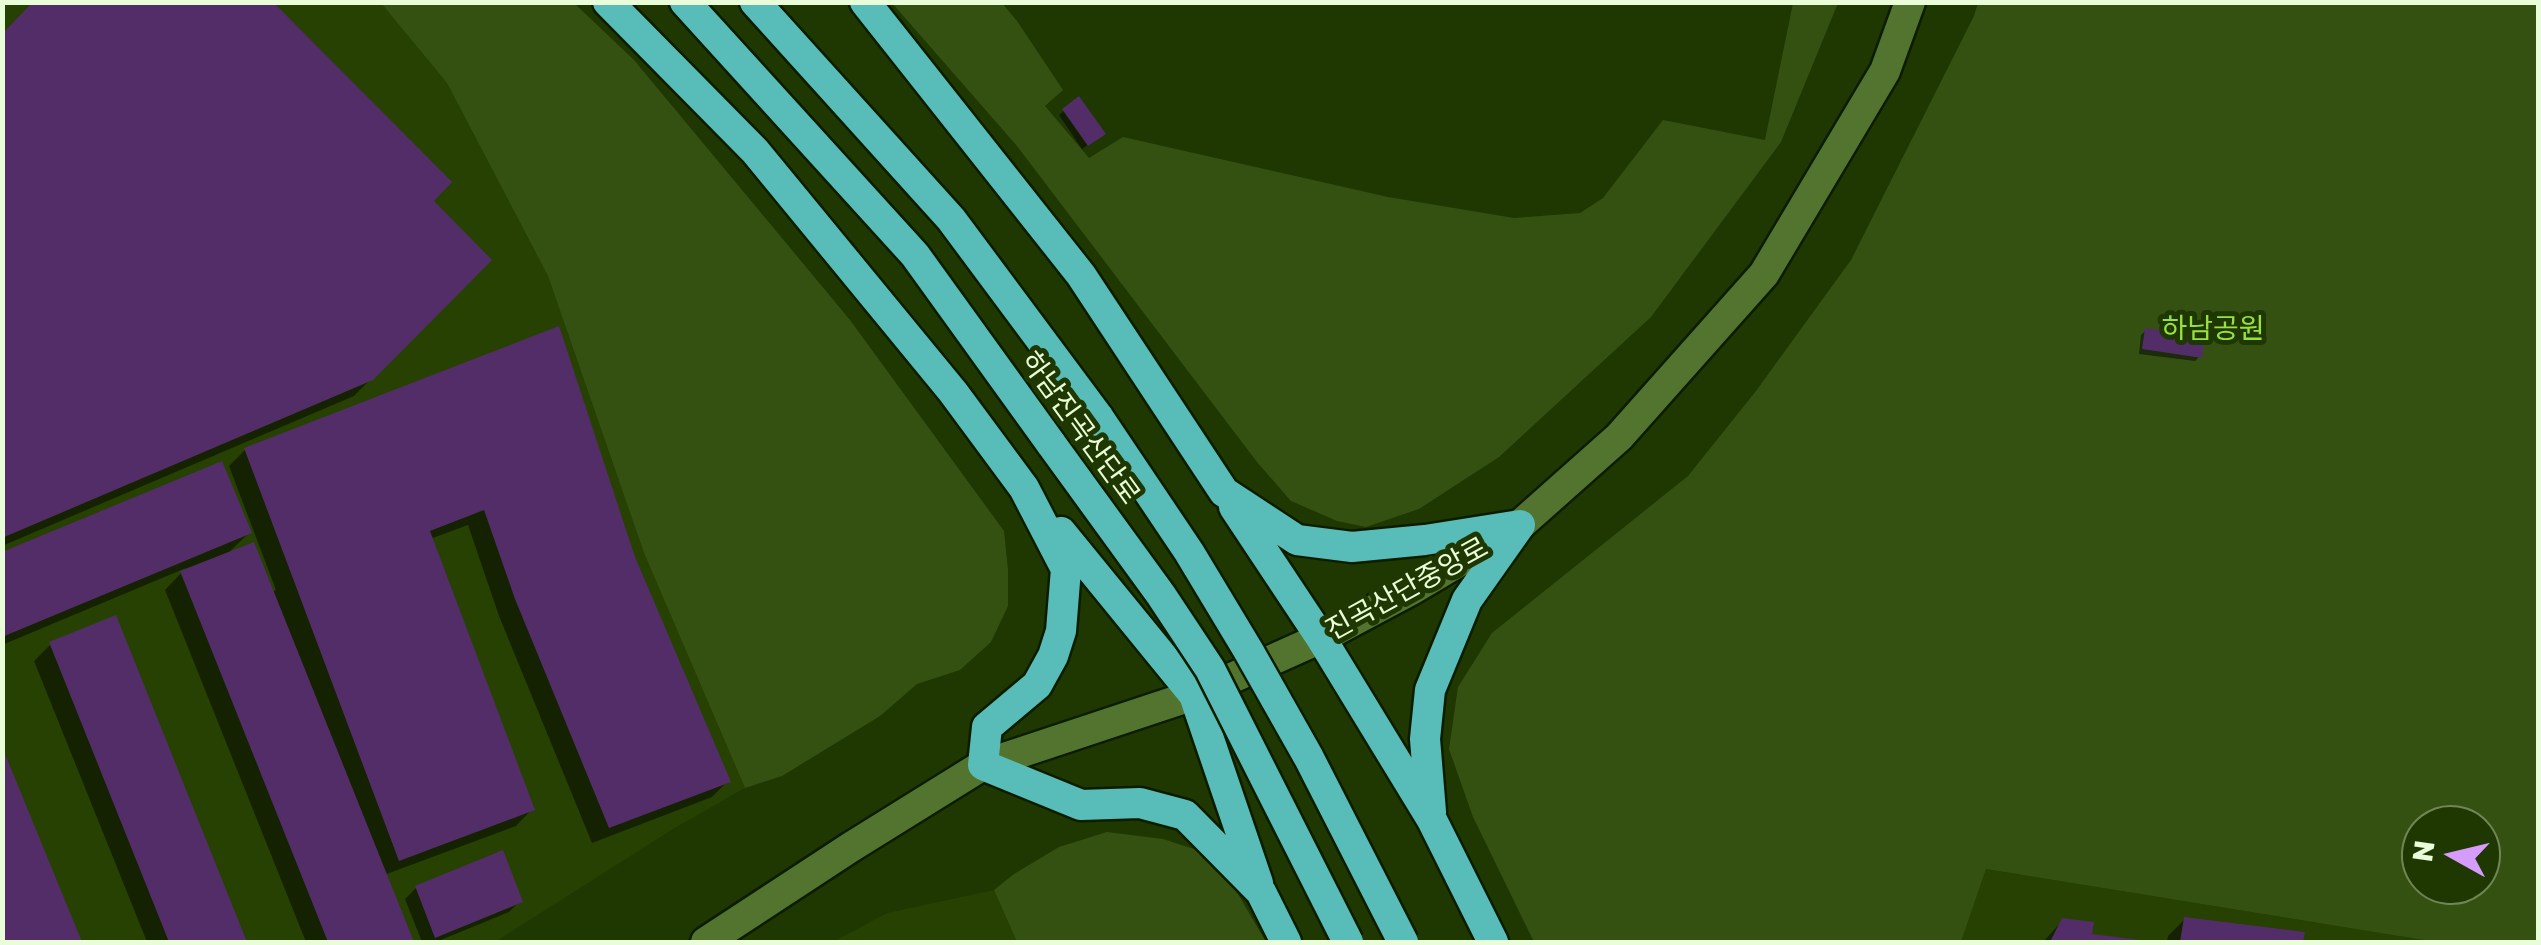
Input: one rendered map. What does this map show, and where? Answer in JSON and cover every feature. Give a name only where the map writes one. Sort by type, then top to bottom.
[{"type":"highway","points":[[608,2],[755,151],[1194,695],[1261,892],[1286,942]]},
{"type":"highway","name":"하남진곡산단로","points":[[684,2],[914,255],[1161,595],[1210,669],[1348,942]]},
{"type":"highway","name":"하남진곡산단로","points":[[756,2],[951,219],[1098,418],[1189,552],[1248,650],[1309,758],[1403,942]]},
{"type":"highway","points":[[865,2],[1082,275],[1322,638],[1432,820],[1493,942]]},
{"type":"highway","points":[[1024,488],[1066,569],[1061,631],[1037,686],[987,727],[983,764],[1081,805],[1140,803],[1185,816],[1261,892]]},
{"type":"highway","points":[[1224,492],[1297,540],[1352,546],[1425,540],[1520,524]]},
{"type":"highway","points":[[1432,820],[1425,739],[1430,690],[1467,600],[1520,524]]},
{"type":"street","name":"진곡산단중앙로","points":[[706,942],[983,764],[1194,695],[1322,638],[1520,524],[1619,437],[1764,274],[1886,71],[1910,2]]},
{"type":"shaded area","points":[[2,3],[381,3],[447,83],[548,276],[644,553],[745,788],[495,942],[3,942]]},
{"type":"shaded area","points":[[1986,869],[2436,942],[1961,942]]},
{"type":"shaded area","points":[[994,890],[1017,942],[833,942],[887,913]]},
{"type":"green space","points":[[381,3],[574,3],[634,60],[850,320],[1004,531],[1008,606],[991,642],[960,670],[917,684],[880,716],[782,776],[745,788],[644,553],[548,276],[447,83]]},
{"type":"green space","points":[[892,3],[1002,3],[1063,90],[1045,106],[1089,158],[1123,137],[1388,197],[1514,218],[1580,213],[1603,198],[1663,120],[1765,140],[1793,3],[1838,3],[1781,142],[1651,317],[1499,457],[1419,509],[1366,527],[1337,521],[1291,501],[1257,462],[1017,146]]},
{"type":"green space","name":"하남공원","points":[[1978,3],[2538,3],[2538,942],[2436,942],[1986,869],[1961,942],[1534,942],[1473,817],[1449,749],[1458,687],[1492,633],[1688,476],[1756,391],[1851,260]]},
{"type":"green space","points":[[1107,832],[1163,839],[1197,850],[1231,882],[1266,942],[1017,942],[994,890],[1059,847]]},
{"type":"building","points":[[33,2],[273,2],[452,182],[434,201],[492,260],[373,380],[2,538],[2,34]]},
{"type":"building","points":[[1079,96],[1106,134],[1088,146],[1062,109]]},
{"type":"building","points":[[559,326],[635,557],[731,782],[609,828],[515,599],[484,510],[430,531],[535,810],[399,861],[244,448]]},
{"type":"building","points":[[2145,328],[2205,336],[2202,358],[2142,349]]},
{"type":"building","points":[[222,461],[252,533],[2,637],[2,552]]},
{"type":"building","points":[[254,542],[414,942],[328,942],[180,571]]},
{"type":"building","points":[[116,615],[247,942],[169,942],[49,642]]},
{"type":"building","points":[[3,749],[82,942],[2,942]]},
{"type":"building","points":[[503,850],[523,902],[435,938],[415,886]]},
{"type":"building","points":[[2184,917],[2305,932],[2303,942],[2180,942]]},
{"type":"building","points":[[2062,918],[2094,922],[2092,934],[2140,942],[2050,942]]}]
